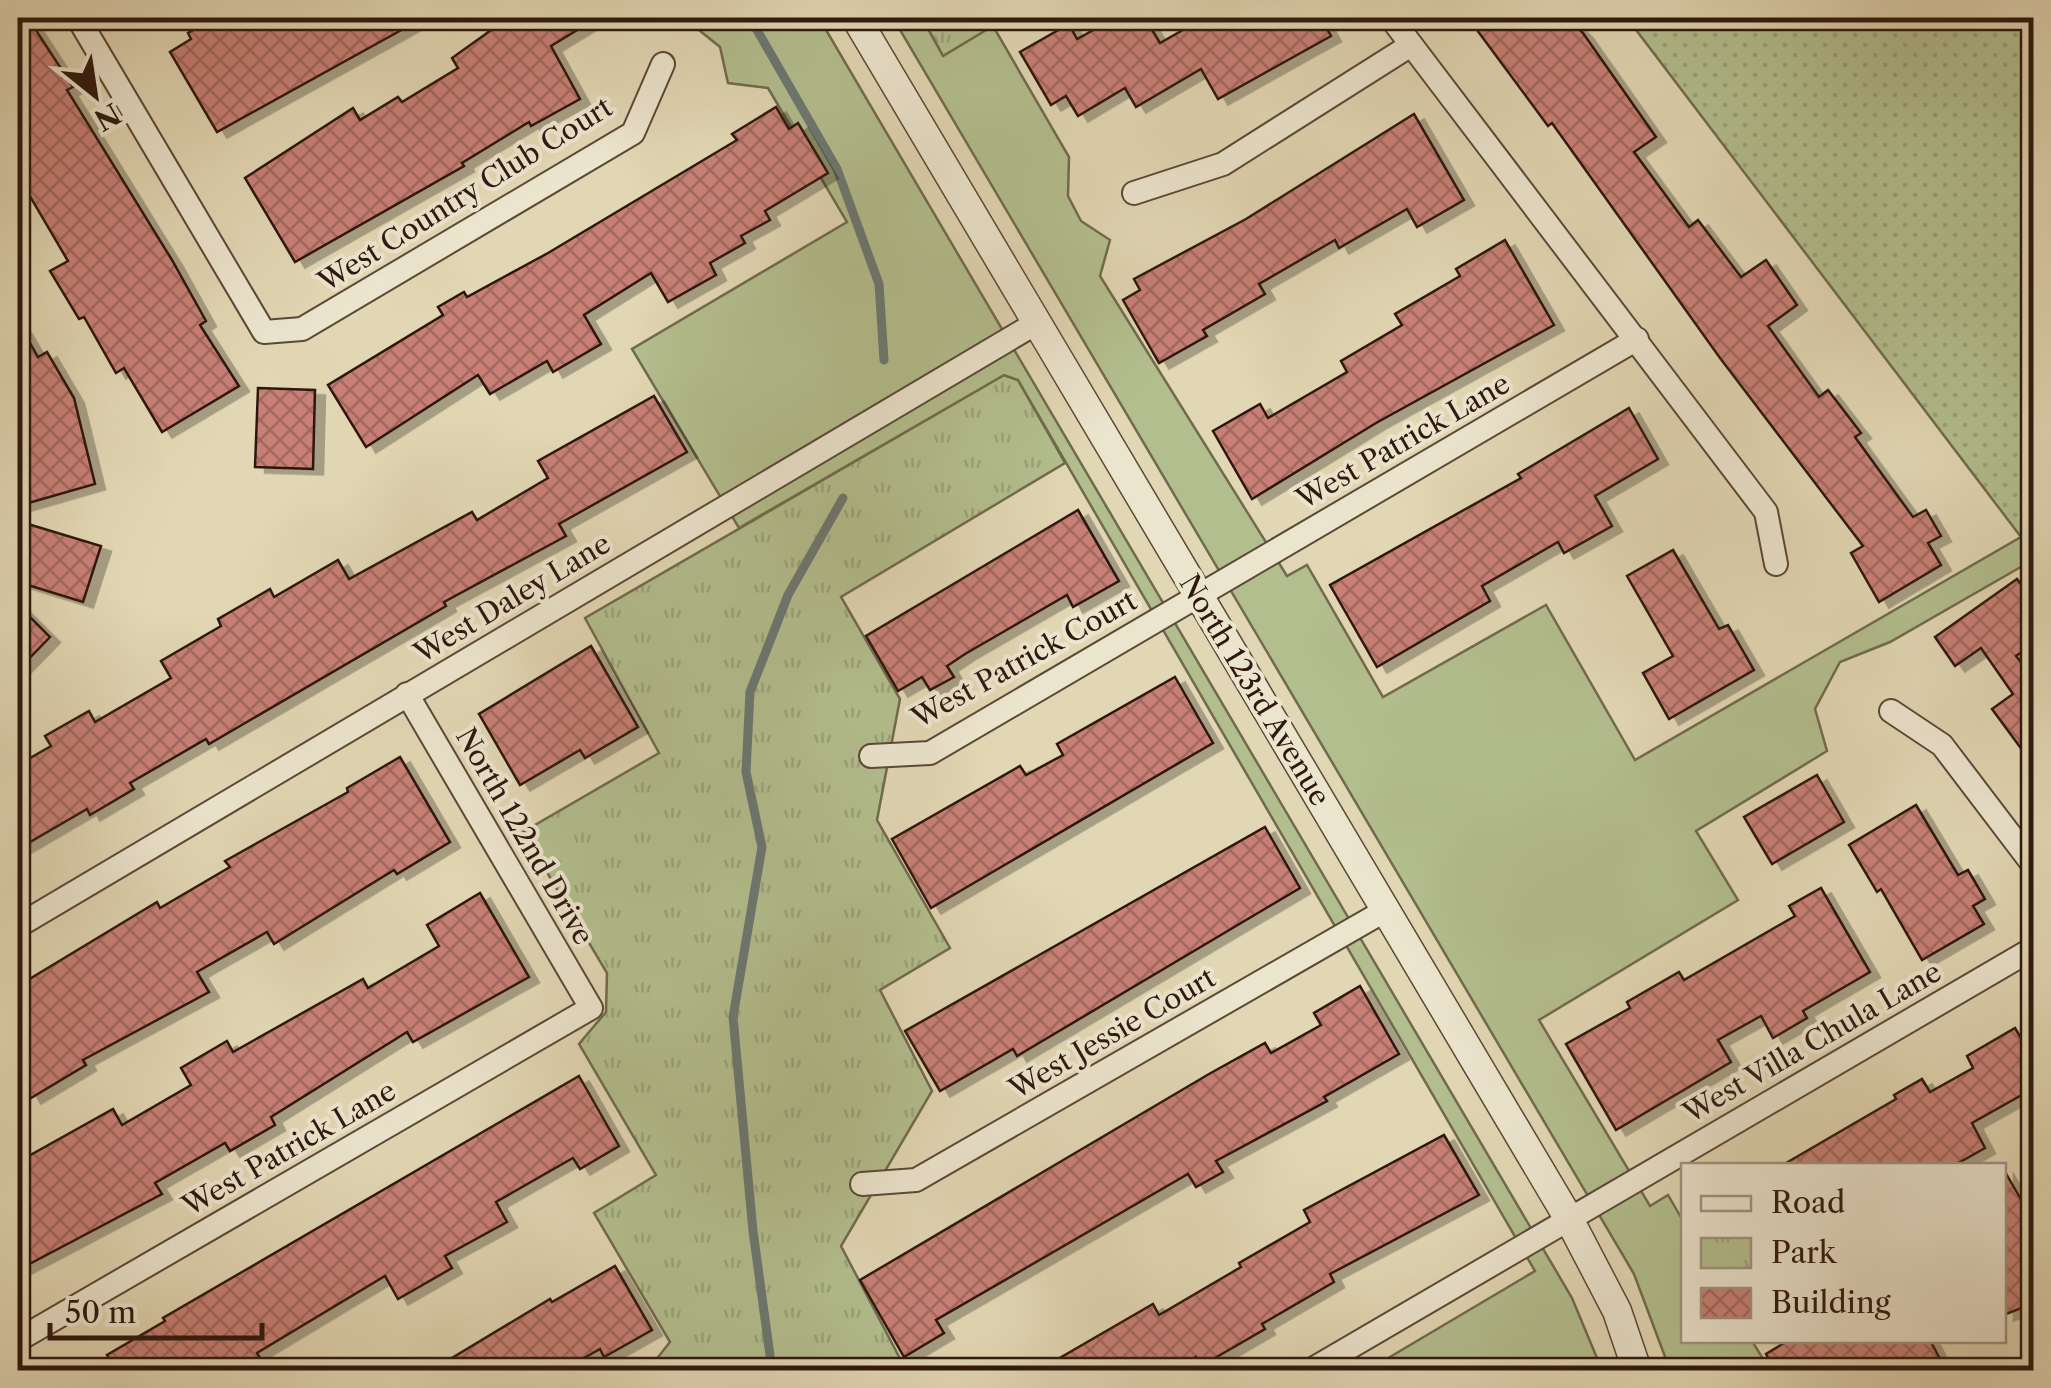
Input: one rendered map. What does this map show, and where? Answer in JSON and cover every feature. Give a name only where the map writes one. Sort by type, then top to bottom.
[{"type":"street","name":"West Country Club Court","points":[[78,18],[264,332],[302,329],[633,132],[663,64]]},
{"type":"street","name":"North 123rd Avenue","points":[[856,18],[1569,1218],[1617,1311],[1637,1370]]},
{"type":"street","points":[[1391,18],[1766,512],[1776,564]]},
{"type":"street","points":[[1134,193],[1223,164],[1412,45]]},
{"type":"street","name":"West Daley Lane","points":[[18,926],[1038,322]]},
{"type":"street","name":"West Patrick Lane","points":[[1199,595],[1637,339]]},
{"type":"street","name":"West Patrick Court","points":[[872,756],[930,753],[1199,595]]},
{"type":"street","name":"North 122nd Drive","points":[[407,694],[591,1008]]},
{"type":"street","points":[[1891,710],[1942,745],[2034,866]]},
{"type":"street","name":"West Jessie Court","points":[[862,1184],[916,1180],[1386,910]]},
{"type":"street","name":"West Villa Chula Lane","points":[[1311,1370],[2034,948]]},
{"type":"street","name":"West Patrick Lane","points":[[18,1340],[591,1008]]},
{"type":"street","points":[[2024,1370],[2034,1365]]},
{"type":"green space","points":[[684,18],[819,18],[1572,1298],[1602,1370],[1368,1370],[1535,1271],[1018,380],[1004,375],[739,528],[632,349],[847,222],[768,88],[728,83],[720,47]]},
{"type":"green space","points":[[893,18],[922,18],[943,56],[993,26],[1069,157],[1068,196],[1081,221],[1110,240],[1100,276],[1287,576],[1307,565],[1383,697],[1546,605],[1635,760],[2021,537],[2033,560],[1890,642],[1840,662],[1815,709],[1827,751],[1696,831],[1738,900],[1539,1020],[1650,1206],[1668,1195],[1681,1218],[1681,1343],[1753,1343],[1770,1370],[1670,1370],[1634,1274]]},
{"type":"green space","points":[[922,18],[1008,18],[943,56]]},
{"type":"green space","points":[[1627,18],[2033,18],[2033,554],[2021,537]]},
{"type":"green space","points":[[1004,375],[1018,380],[1065,463],[841,597],[900,699],[877,820],[950,948],[880,990],[932,1091],[841,1246],[906,1370],[648,1370],[670,1342],[594,1213],[656,1175],[579,1044],[606,1012],[607,973],[523,832],[659,753],[585,618]]},
{"type":"building","points":[[18,18],[28,18],[73,87],[67,90],[172,260],[206,321],[200,325],[239,386],[162,432],[124,368],[116,373],[84,317],[79,319],[50,271],[68,261],[18,176]]},
{"type":"building","points":[[213,18],[423,18],[217,132],[170,52],[191,39],[188,33]]},
{"type":"building","points":[[508,18],[597,18],[551,46],[580,99],[531,126],[529,122],[462,163],[464,166],[295,262],[245,178],[353,108],[360,120],[398,97],[402,102],[458,68],[452,58]]},
{"type":"building","points":[[1115,18],[1145,18],[1160,43],[1204,18],[1321,18],[1331,36],[1218,99],[1201,69],[1136,107],[1125,88],[1078,116],[1066,96],[1051,105],[1020,52],[1069,24],[1077,39]]},
{"type":"building","points":[[1494,18],[1568,18],[1583,33],[1656,137],[1634,152],[1689,227],[1698,220],[1741,277],[1766,260],[1797,305],[1768,326],[1819,397],[1828,390],[1861,433],[1855,437],[1913,517],[1926,510],[1941,536],[1928,543],[1941,565],[1879,602],[1851,553],[1863,546],[1720,358],[1552,123],[1548,126],[1477,30]]},
{"type":"building","points":[[776,107],[789,129],[798,123],[828,173],[765,211],[770,220],[741,236],[745,243],[710,263],[716,275],[668,302],[651,273],[584,315],[601,344],[553,372],[547,361],[490,394],[478,375],[366,447],[328,385],[443,315],[438,307],[464,292],[467,297],[548,253],[737,140],[732,134]]},
{"type":"building","points":[[1414,114],[1464,200],[1417,227],[1407,209],[1339,248],[1335,240],[1259,284],[1265,294],[1203,330],[1207,336],[1159,363],[1123,300],[1140,290],[1134,279],[1246,219]]},
{"type":"building","points":[[1505,240],[1554,325],[1376,423],[1252,499],[1213,431],[1260,404],[1268,418],[1347,372],[1341,361],[1402,325],[1395,314],[1460,276],[1456,269]]},
{"type":"building","points":[[18,322],[38,357],[47,352],[74,398],[95,484],[18,506]]},
{"type":"building","points":[[258,388],[315,390],[313,469],[255,467]]},
{"type":"building","points":[[654,396],[687,452],[559,524],[566,536],[444,602],[446,606],[209,744],[206,739],[130,783],[134,789],[90,815],[87,809],[18,849],[18,765],[51,746],[45,736],[89,711],[95,722],[171,678],[161,661],[221,626],[218,619],[270,589],[274,597],[338,560],[349,579],[472,512],[477,520],[548,478],[538,461]]},
{"type":"building","points":[[1629,408],[1658,459],[1595,496],[1612,526],[1564,553],[1558,542],[1482,586],[1490,601],[1377,667],[1330,585],[1521,478],[1518,474]]},
{"type":"building","points":[[1078,510],[1119,581],[1073,607],[1067,595],[947,666],[954,677],[930,690],[922,677],[898,691],[866,636]]},
{"type":"building","points":[[18,521],[101,546],[83,602],[18,582]]},
{"type":"building","points":[[1673,550],[1719,629],[1728,625],[1754,670],[1669,719],[1643,673],[1673,656],[1627,576]]},
{"type":"building","points":[[2017,579],[2034,602],[2034,643],[2016,656],[2034,678],[2034,766],[1992,709],[2013,694],[1981,648],[1955,666],[1935,637]]},
{"type":"building","points":[[18,605],[50,637],[18,670]]},
{"type":"building","points":[[591,646],[638,727],[585,758],[580,750],[520,785],[479,714]]},
{"type":"building","points":[[1175,677],[1213,743],[931,908],[892,839],[1020,766],[1026,775],[1063,755],[1057,744]]},
{"type":"building","points":[[400,757],[450,842],[397,874],[394,870],[274,944],[267,932],[197,972],[209,992],[83,1060],[86,1065],[31,1098],[18,1074],[18,986],[157,902],[160,908],[230,867],[225,861],[348,792],[347,788]]},
{"type":"building","points":[[1817,775],[1844,822],[1772,864],[1744,817]]},
{"type":"building","points":[[1916,805],[1958,875],[1968,870],[1985,899],[1973,906],[1984,924],[1922,960],[1881,889],[1877,892],[1849,845]]},
{"type":"building","points":[[1265,827],[1300,888],[1017,1056],[1013,1049],[940,1091],[905,1031]]},
{"type":"building","points":[[1821,888],[1870,972],[1803,1011],[1807,1018],[1773,1038],[1761,1016],[1718,1040],[1731,1062],[1616,1130],[1566,1044],[1630,1008],[1627,1002],[1679,972],[1684,980],[1795,916],[1789,906]]},
{"type":"building","points":[[480,893],[529,977],[413,1042],[407,1032],[271,1117],[275,1125],[230,1151],[225,1143],[155,1183],[162,1194],[18,1270],[18,1162],[113,1109],[122,1125],[191,1085],[181,1068],[227,1041],[233,1052],[363,979],[368,988],[439,946],[427,925]]},
{"type":"building","points":[[1360,986],[1399,1054],[1324,1097],[1327,1101],[1216,1161],[1223,1172],[1196,1187],[1188,1174],[936,1320],[944,1333],[904,1357],[860,1280],[1265,1043],[1271,1053],[1321,1025],[1314,1013]]},
{"type":"building","points":[[2015,1028],[2034,1060],[2034,1088],[1972,1123],[1985,1148],[1958,1163],[1786,1163],[1896,1099],[1894,1095],[1922,1079],[1930,1092],[1973,1068],[1967,1056]]},
{"type":"building","points":[[579,1076],[619,1146],[580,1169],[573,1158],[496,1202],[507,1222],[445,1256],[452,1268],[398,1299],[385,1276],[257,1353],[267,1370],[116,1370],[107,1355],[165,1321],[163,1318]]},
{"type":"building","points":[[1444,1135],[1479,1195],[1330,1274],[1334,1282],[1262,1324],[1265,1329],[1201,1366],[1196,1357],[1172,1370],[1039,1370],[1153,1304],[1159,1315],[1310,1222],[1304,1210]]},
{"type":"building","points":[[2006,1173],[2034,1222],[2034,1303],[2006,1314]]},
{"type":"building","points":[[615,1266],[652,1330],[604,1357],[600,1349],[563,1370],[432,1370],[550,1299],[552,1302]]},
{"type":"building","points":[[1784,1343],[1932,1343],[1941,1361],[1924,1370],[1775,1370],[1766,1354]]},
{"type":"waterway","points":[[750,18],[837,169],[879,284],[884,360]]},
{"type":"waterway","points":[[772,1370],[753,1231],[733,1017],[762,847],[746,772],[750,692],[788,595],[843,498]]}]
